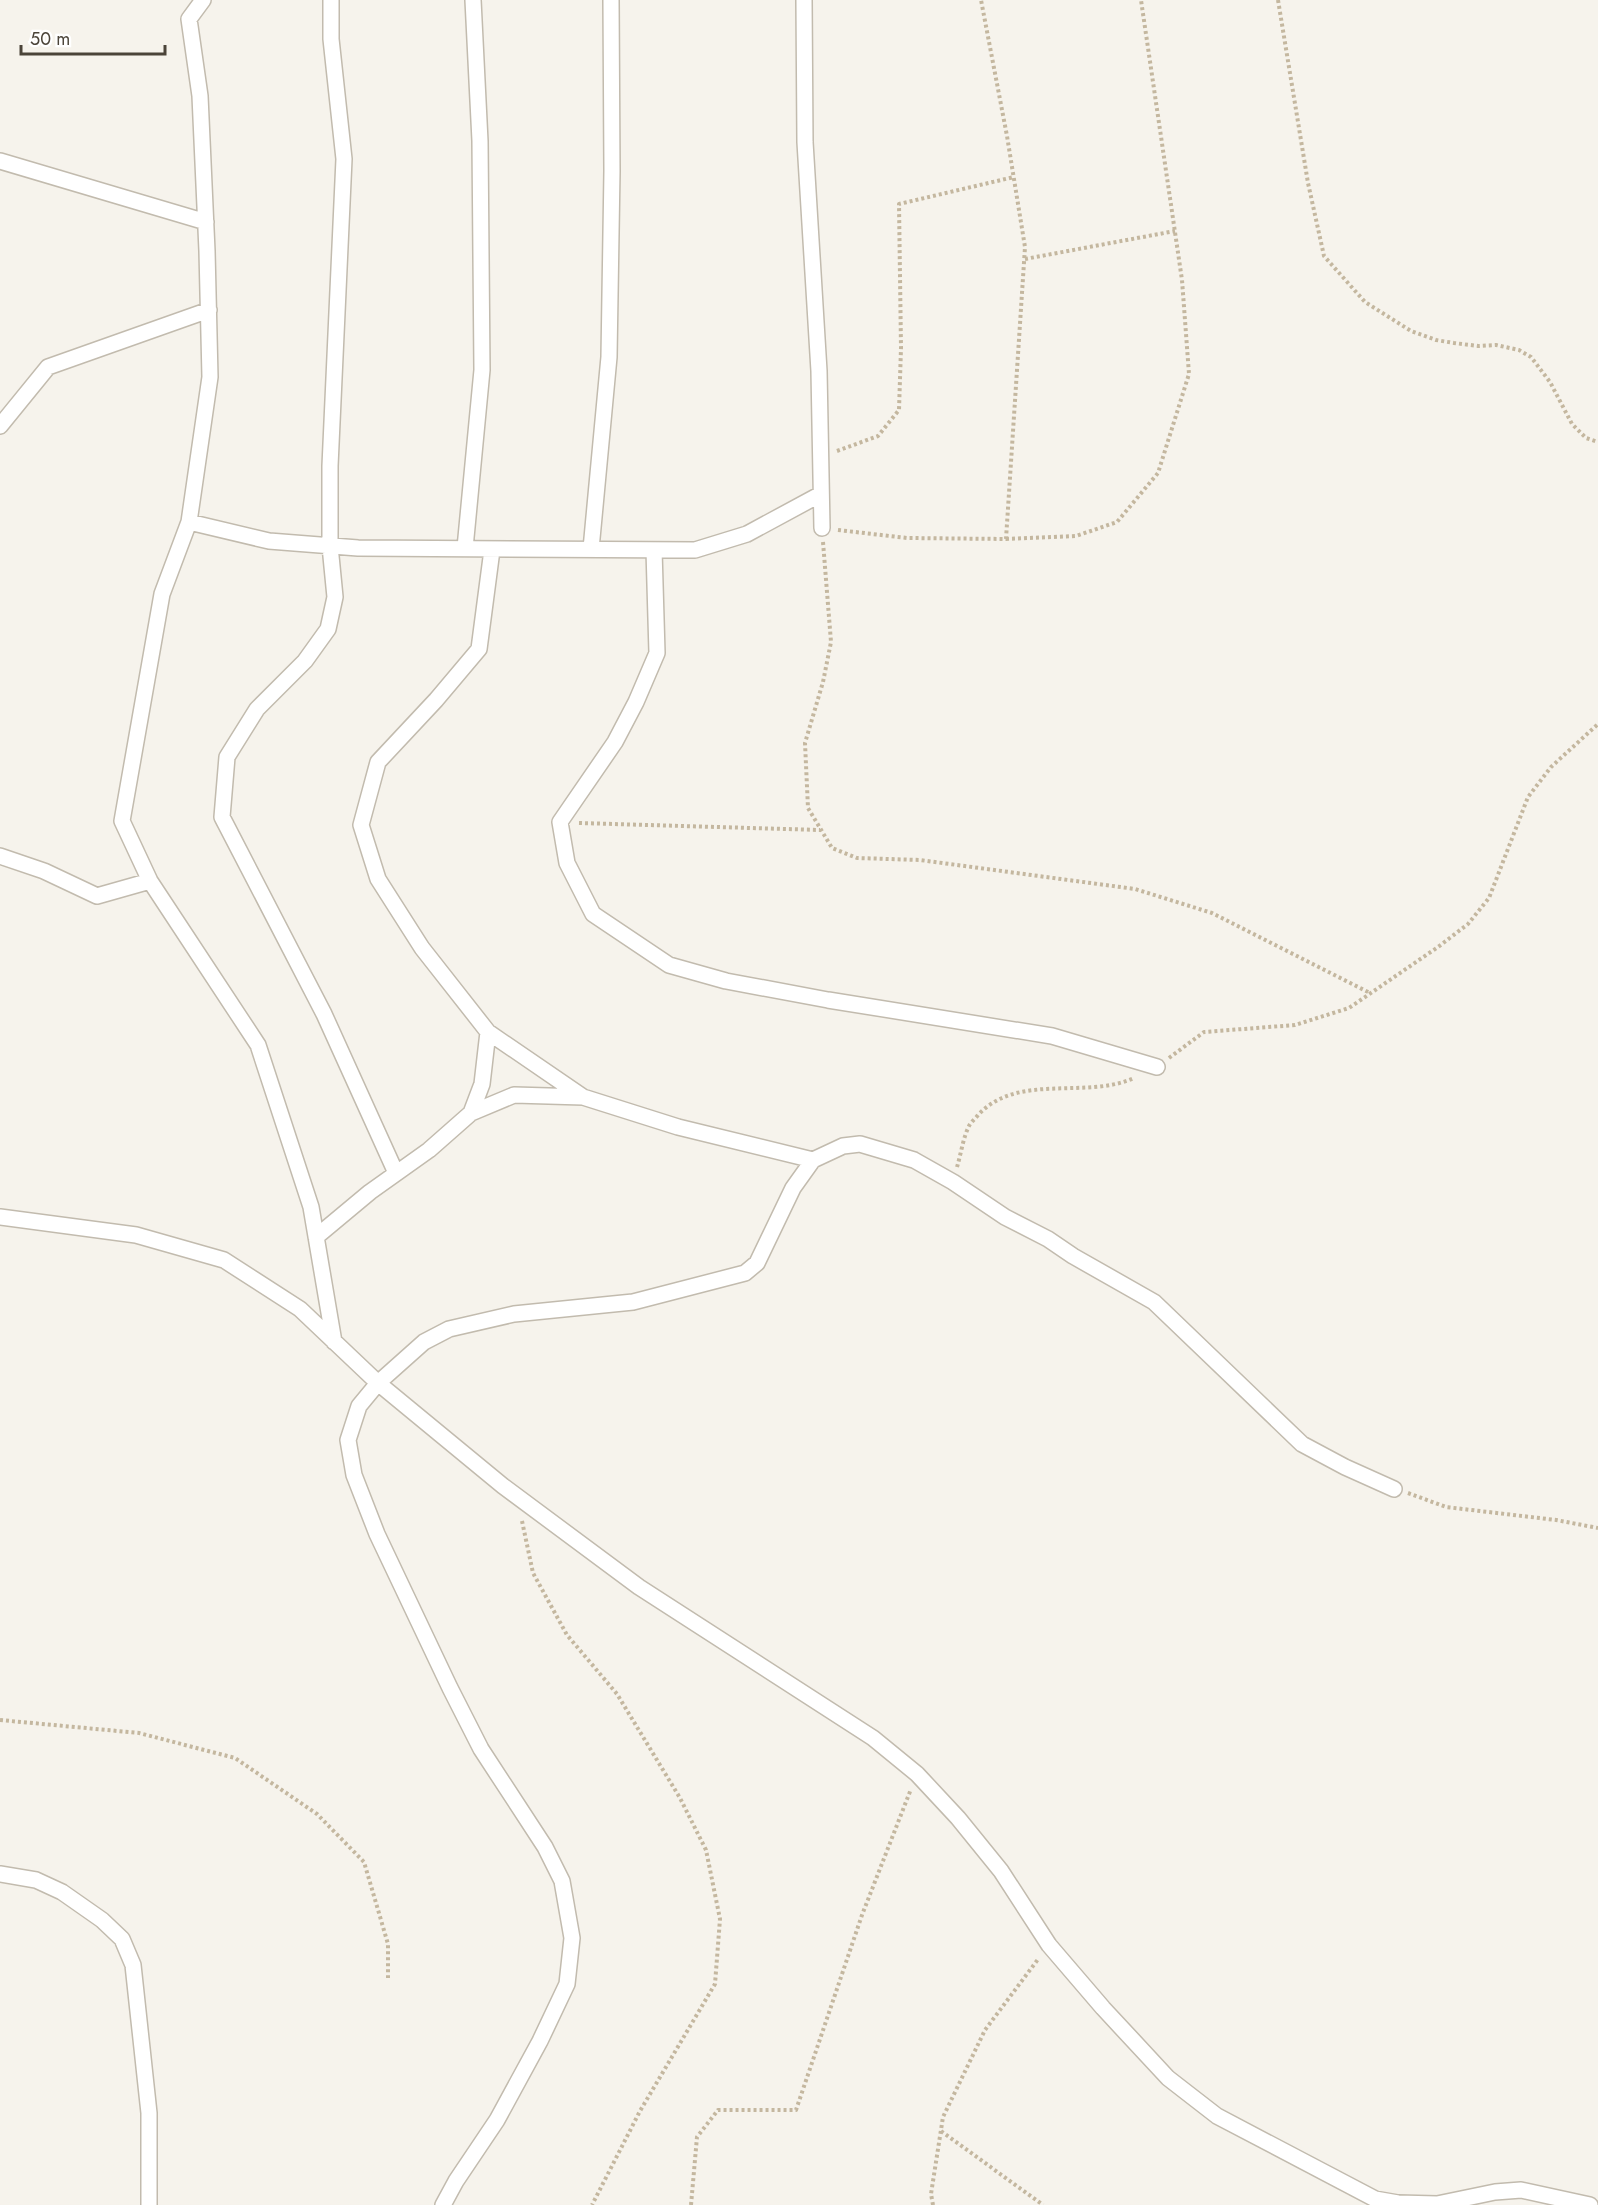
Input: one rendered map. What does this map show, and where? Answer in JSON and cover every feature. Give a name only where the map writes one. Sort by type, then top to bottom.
[{"type":"street","points":[[203,0],[189,19],[200,96],[210,377],[189,522],[162,594],[122,821],[150,881],[258,1045],[311,1207],[334,1341]]},
{"type":"street","points":[[331,0],[331,39],[344,159],[330,466],[330,546],[335,597],[327,629],[305,661],[257,709],[227,757],[222,817],[324,1014],[396,1173]]},
{"type":"street","points":[[465,548],[482,369],[480,141],[473,0]]},
{"type":"street","points":[[591,549],[609,357],[612,171],[611,0]]},
{"type":"street","points":[[804,0],[805,142],[819,371],[822,528]]},
{"type":"street","points":[[0,161],[206,222]]},
{"type":"street","points":[[0,426],[48,367],[208,310]]},
{"type":"street","points":[[189,522],[269,541],[358,548],[695,550],[747,534],[821,495]]},
{"type":"street","points":[[492,550],[479,649],[436,700],[378,762],[361,825],[378,879],[422,948],[488,1032],[583,1097]]},
{"type":"street","points":[[654,550],[657,653],[636,702],[615,742],[560,822],[567,863],[594,914],[669,965],[726,981],[1052,1036],[1157,1067]]},
{"type":"street","points":[[0,856],[44,871],[97,896],[150,881]]},
{"type":"street","points":[[471,1113],[482,1084],[488,1032]]},
{"type":"street","points":[[316,1237],[370,1192],[429,1150],[471,1113],[514,1095],[583,1097],[678,1127],[813,1160]]},
{"type":"street","points":[[443,2205],[456,2181],[497,2120],[540,2041],[567,1984],[572,1938],[562,1881],[545,1847],[481,1749],[377,1534],[354,1475],[348,1440],[359,1406],[378,1383],[424,1342],[449,1329],[514,1314],[633,1302],[745,1273],[757,1263],[793,1188],[813,1160],[843,1146],[860,1144],[914,1160],[953,1182],[1005,1217],[1048,1239],[1073,1256],[1154,1302],[1302,1444],[1394,1489]]},
{"type":"street","points":[[0,1217],[136,1235],[224,1260],[300,1309],[378,1383],[517,1497],[639,1587],[873,1738],[917,1774],[958,1818],[1002,1871],[1049,1945],[1103,2008],[1168,2078],[1217,2116],[1375,2199],[1407,2204],[1437,2204],[1495,2192],[1521,2190],[1590,2205]]},
{"type":"street","points":[[0,1874],[36,1880],[62,1892],[102,1920],[122,1939],[133,1965],[149,2113],[149,2205]]},
{"type":"path","points":[[981,0],[1025,247],[1006,539]]},
{"type":"path","points":[[1141,0],[1182,280],[1189,374],[1158,473],[1117,522],[1076,536],[1006,539],[907,538],[822,528],[831,642],[823,682],[805,743],[808,808],[832,848],[857,858],[920,860],[1135,889],[1212,913],[1370,993]]},
{"type":"path","points":[[1278,0],[1308,183],[1324,256],[1365,302],[1411,331],[1436,340],[1454,343],[1478,346],[1496,345],[1519,350],[1531,357],[1550,382],[1572,424],[1586,438],[1598,442]]},
{"type":"path","points":[[821,457],[878,436],[899,410],[901,348],[899,204],[1014,177]]},
{"type":"path","points":[[1025,260],[1175,231]]},
{"type":"path","points":[[953,1182],[969,1125],[985,1107],[1009,1095],[1041,1089],[1089,1088],[1123,1082],[1157,1067],[1204,1032],[1295,1025],[1349,1008],[1438,947],[1468,924],[1489,898],[1528,797],[1551,767],[1598,724]]},
{"type":"path","points":[[560,822],[821,830]]},
{"type":"path","points":[[1394,1489],[1446,1507],[1556,1520],[1598,1528]]},
{"type":"path","points":[[517,1497],[533,1573],[567,1635],[617,1694],[680,1798],[706,1850],[720,1919],[715,1984],[640,2111],[592,2205]]},
{"type":"path","points":[[0,1720],[139,1733],[235,1758],[318,1814],[364,1862],[388,1944],[388,1978]]},
{"type":"path","points":[[691,2205],[697,2137],[718,2110],[796,2110],[862,1915],[917,1774]]},
{"type":"path","points":[[933,2205],[931,2194],[944,2117],[985,2030],[1049,1945]]},
{"type":"path","points":[[941,2131],[1043,2205]]}]
